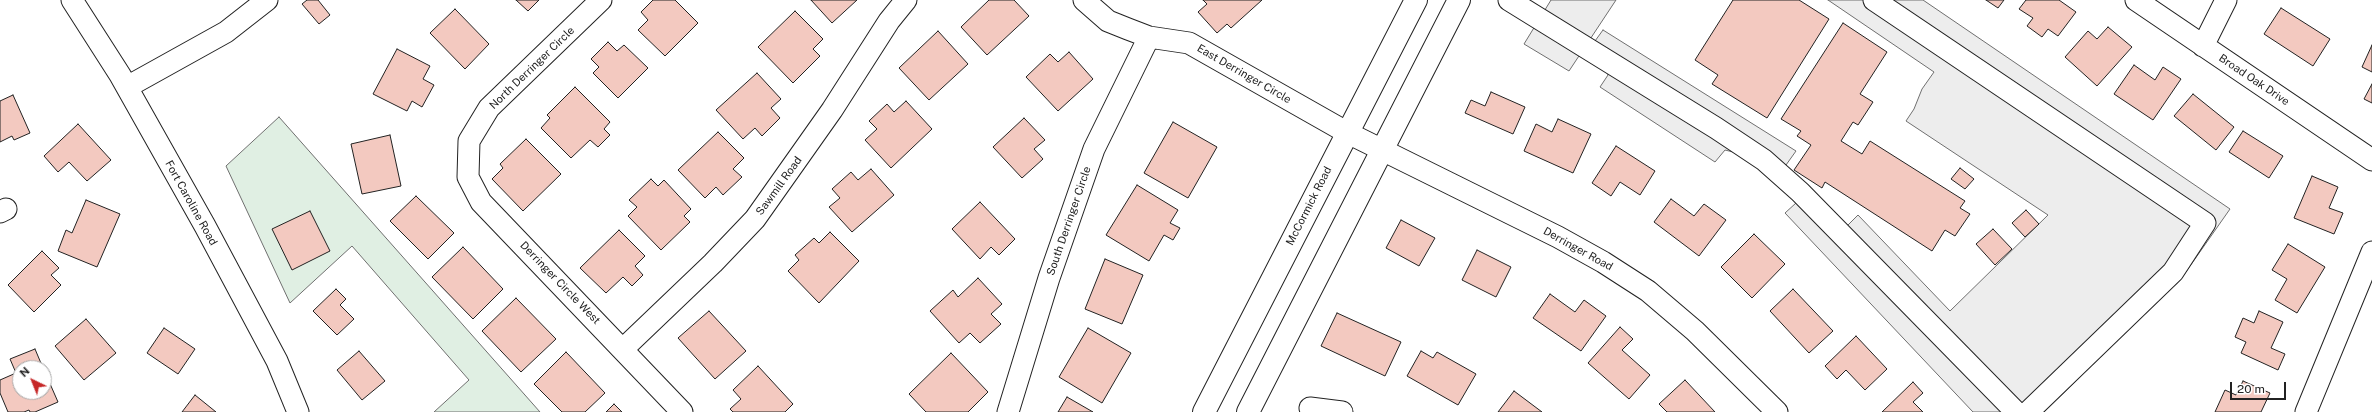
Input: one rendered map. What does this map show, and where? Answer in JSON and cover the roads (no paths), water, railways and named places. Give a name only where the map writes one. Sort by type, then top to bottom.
[{"type":"main road","name":"McCormick Road","points":[[1204,412],[1346,132],[1416,0]]},
{"type":"main road","points":[[1248,412],[1459,0]]},
{"type":"street","name":"Fort Caroline Road","points":[[72,0],[127,86],[277,361],[298,412]]},
{"type":"street","points":[[127,86],[226,32],[267,0]]},
{"type":"street","name":"North Derringer Circle","points":[[469,141],[490,108],[601,0]]},
{"type":"street","name":"Sawmill Road","points":[[623,349],[713,263],[755,219],[828,116],[889,21],[906,0]]},
{"type":"street","name":"East Derringer Circle","points":[[1084,0],[1108,20],[1149,37],[1189,43],[1346,132]]},
{"type":"street","points":[[1509,0],[1716,128],[1764,160],[1800,192],[2016,412]]},
{"type":"street","points":[[1874,0],[2205,223],[2173,272],[2028,412]]},
{"type":"street","name":"Broad Oak Drive","points":[[2136,0],[2372,160]]},
{"type":"street","points":[[2203,46],[2226,0]]},
{"type":"street","name":"South Derringer Circle","points":[[1008,412],[1049,278],[1094,148],[1149,37]]},
{"type":"street","name":"Derringer Road","points":[[1346,132],[1558,237],[1603,262],[1648,291],[1695,331],[1777,412]]},
{"type":"street","name":"Derringer Circle West","points":[[469,141],[468,177],[481,202],[682,412]]},
{"type":"street","points":[[2306,412],[2372,252]]},
{"type":"street","points":[[1310,408],[1342,412]]}]
